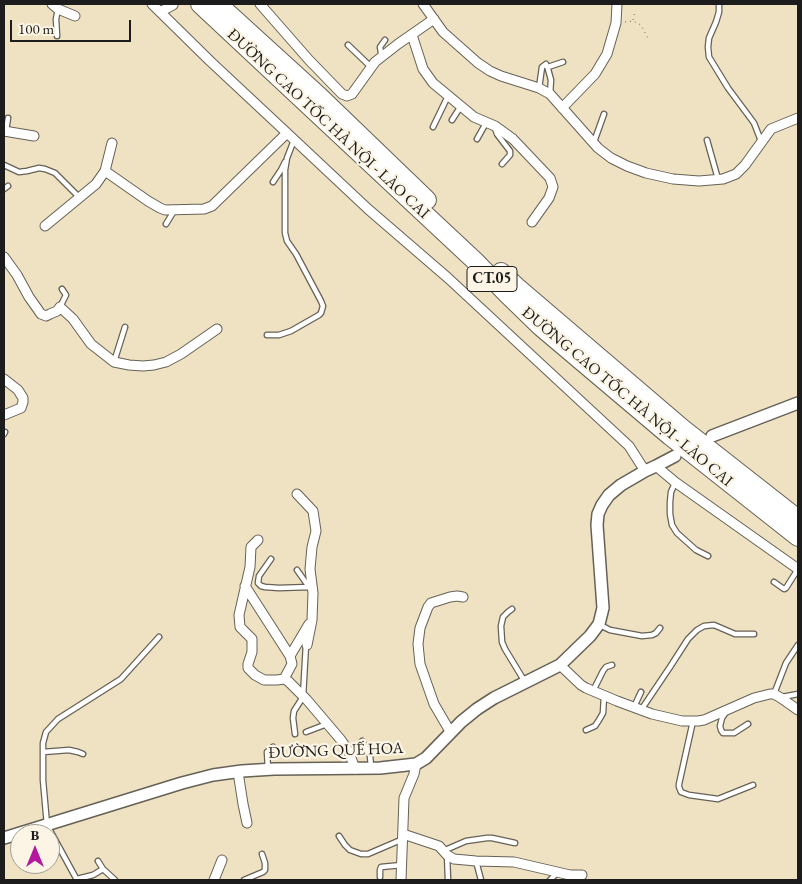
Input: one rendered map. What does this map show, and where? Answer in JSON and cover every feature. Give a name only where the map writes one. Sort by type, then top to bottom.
[{"type":"highway","name":"ĐƯỜNG CAO TỐC HÀ NỘI - LÀO CAI","points":[[200,4],[461,248],[541,327],[670,436],[798,537]]},
{"type":"highway","name":"ĐƯỜNG CAO TỐC HÀ NỘI - LÀO CAI","points":[[218,4],[320,97],[517,287],[682,428],[798,519]]},
{"type":"street","points":[[152,4],[210,62],[368,209],[448,278],[628,446],[645,471]]},
{"type":"street","points":[[260,4],[309,60],[342,94],[347,96],[352,94],[375,62],[434,19]]},
{"type":"street","points":[[423,4],[443,32],[478,63],[501,76],[539,88],[550,94],[594,144],[611,158],[646,173],[673,179],[699,181],[723,179],[736,174],[745,166],[771,128],[798,118]]},
{"type":"street","points":[[562,108],[595,74],[607,54],[616,22],[617,4]]},
{"type":"street","points":[[160,12],[173,5]]},
{"type":"street","points":[[55,6],[74,16]]},
{"type":"street","points":[[412,34],[422,68],[433,84],[474,117],[490,124],[513,139],[550,178],[553,187],[549,198],[532,222]]},
{"type":"street","points":[[5,131],[34,136]]},
{"type":"street","points":[[105,171],[148,201],[165,210],[204,209],[212,206],[287,133]]},
{"type":"street","points":[[45,226],[96,184],[105,171],[112,143]]},
{"type":"street","points":[[4,257],[41,314],[46,316],[57,311],[60,307],[92,344],[114,362],[143,366],[166,362],[181,354],[217,328]]},
{"type":"street","points":[[4,379],[18,390],[23,398],[21,408],[4,413]]},
{"type":"street","points":[[712,436],[798,403]]},
{"type":"street","points":[[599,624],[603,608],[597,525],[598,514],[602,505],[609,495],[621,485],[675,456]]},
{"type":"street","points":[[656,466],[675,482],[798,569]]},
{"type":"street","points":[[290,656],[312,620],[310,569],[316,531],[313,511],[297,494]]},
{"type":"street","points":[[251,544],[250,567],[239,615],[240,626],[252,640],[252,652],[248,668],[264,680],[284,679],[288,681],[341,740],[350,752],[355,769]]},
{"type":"street","points":[[245,586],[290,656],[292,664],[284,679]]},
{"type":"street","points":[[451,733],[434,704],[420,664],[418,644],[420,628],[431,603],[450,597],[463,597]]},
{"type":"street","name":"ĐƯỜNG QUẾ HOA","points":[[50,824],[213,775],[268,770],[399,767],[416,764],[426,758],[461,722],[477,709],[494,698],[560,665],[590,636],[599,624]]},
{"type":"street","points":[[560,665],[581,685],[593,691],[652,714],[682,721],[704,720],[764,695],[778,696],[798,710]]},
{"type":"street","points":[[401,880],[404,798],[416,764]]},
{"type":"street","points":[[238,772],[247,823]]},
{"type":"street","points":[[403,837],[439,846],[454,859],[514,862],[570,876],[582,875]]},
{"type":"street","points":[[214,880],[222,860]]},
{"type":"lane","points":[[719,4],[719,12],[709,38],[709,57],[728,88],[754,123],[762,142]]},
{"type":"lane","points":[[55,6],[57,36]]},
{"type":"lane","points":[[383,56],[380,48],[385,40]]},
{"type":"lane","points":[[348,44],[372,67]]},
{"type":"lane","points":[[415,63],[417,50]]},
{"type":"lane","points":[[539,88],[542,67],[546,64],[548,67],[563,62]]},
{"type":"lane","points":[[548,67],[551,80],[550,94]]},
{"type":"lane","points":[[433,127],[448,96]]},
{"type":"lane","points":[[452,120],[461,106]]},
{"type":"lane","points":[[594,144],[604,114]]},
{"type":"lane","points":[[5,131],[8,118]]},
{"type":"lane","points":[[477,139],[490,124],[510,151],[510,154],[502,164]]},
{"type":"lane","points":[[273,182],[287,158],[294,140]]},
{"type":"lane","points":[[707,140],[718,179]]},
{"type":"lane","points":[[267,335],[279,335],[319,315],[323,306],[296,254],[287,241],[285,233],[287,158]]},
{"type":"lane","points":[[4,165],[19,172],[39,168],[55,173],[80,197]]},
{"type":"lane","points":[[166,224],[175,210]]},
{"type":"lane","points":[[60,307],[66,295],[62,289]]},
{"type":"lane","points":[[114,362],[125,327]]},
{"type":"lane","points":[[675,482],[670,502],[672,525],[677,533],[696,550],[708,556]]},
{"type":"lane","points":[[271,559],[259,576],[258,583],[261,586],[311,590]]},
{"type":"lane","points":[[774,582],[784,589],[786,588],[798,569]]},
{"type":"lane","points":[[298,570],[311,590]]},
{"type":"lane","points":[[512,609],[503,617],[501,626],[502,642],[525,683]]},
{"type":"lane","points":[[599,624],[610,630],[642,636],[652,635],[660,628]]},
{"type":"lane","points":[[637,708],[670,667],[688,639],[697,630],[704,626],[714,625],[735,634],[754,634]]},
{"type":"lane","points":[[47,824],[43,780],[43,743],[46,732],[58,719],[121,679],[159,637]]},
{"type":"lane","points":[[295,734],[293,728],[294,711],[303,697],[301,639]]},
{"type":"lane","points":[[798,645],[786,663],[778,696],[798,694]]},
{"type":"lane","points":[[593,691],[602,671],[612,665]]},
{"type":"lane","points":[[637,708],[641,692]]},
{"type":"lane","points":[[586,730],[595,726],[600,720],[604,696]]},
{"type":"lane","points":[[729,709],[722,718],[720,726],[723,734],[734,733],[748,724]]},
{"type":"lane","points":[[693,721],[679,784],[681,792],[688,795],[718,799],[752,785]]},
{"type":"lane","points":[[306,732],[327,724]]},
{"type":"lane","points":[[362,741],[370,755],[372,768]]},
{"type":"lane","points":[[268,770],[266,755],[268,750],[273,747]]},
{"type":"lane","points":[[43,752],[69,750],[83,754]]},
{"type":"lane","points":[[339,836],[350,850],[361,854],[368,854],[403,837]]},
{"type":"lane","points":[[448,880],[445,853],[466,841],[492,838],[515,843]]},
{"type":"lane","points":[[60,849],[77,880],[93,875],[103,869]]},
{"type":"lane","points":[[244,880],[265,870],[262,854]]},
{"type":"lane","points":[[98,861],[103,869],[115,880]]},
{"type":"lane","points":[[476,861],[481,880]]},
{"type":"lane","points":[[380,877],[381,867],[402,865]]},
{"type":"lane","points":[[550,880],[557,872]]},
{"type":"path","points":[[633,21],[635,11]]},
{"type":"path","points":[[616,22],[633,21],[641,25],[649,40]]}]
